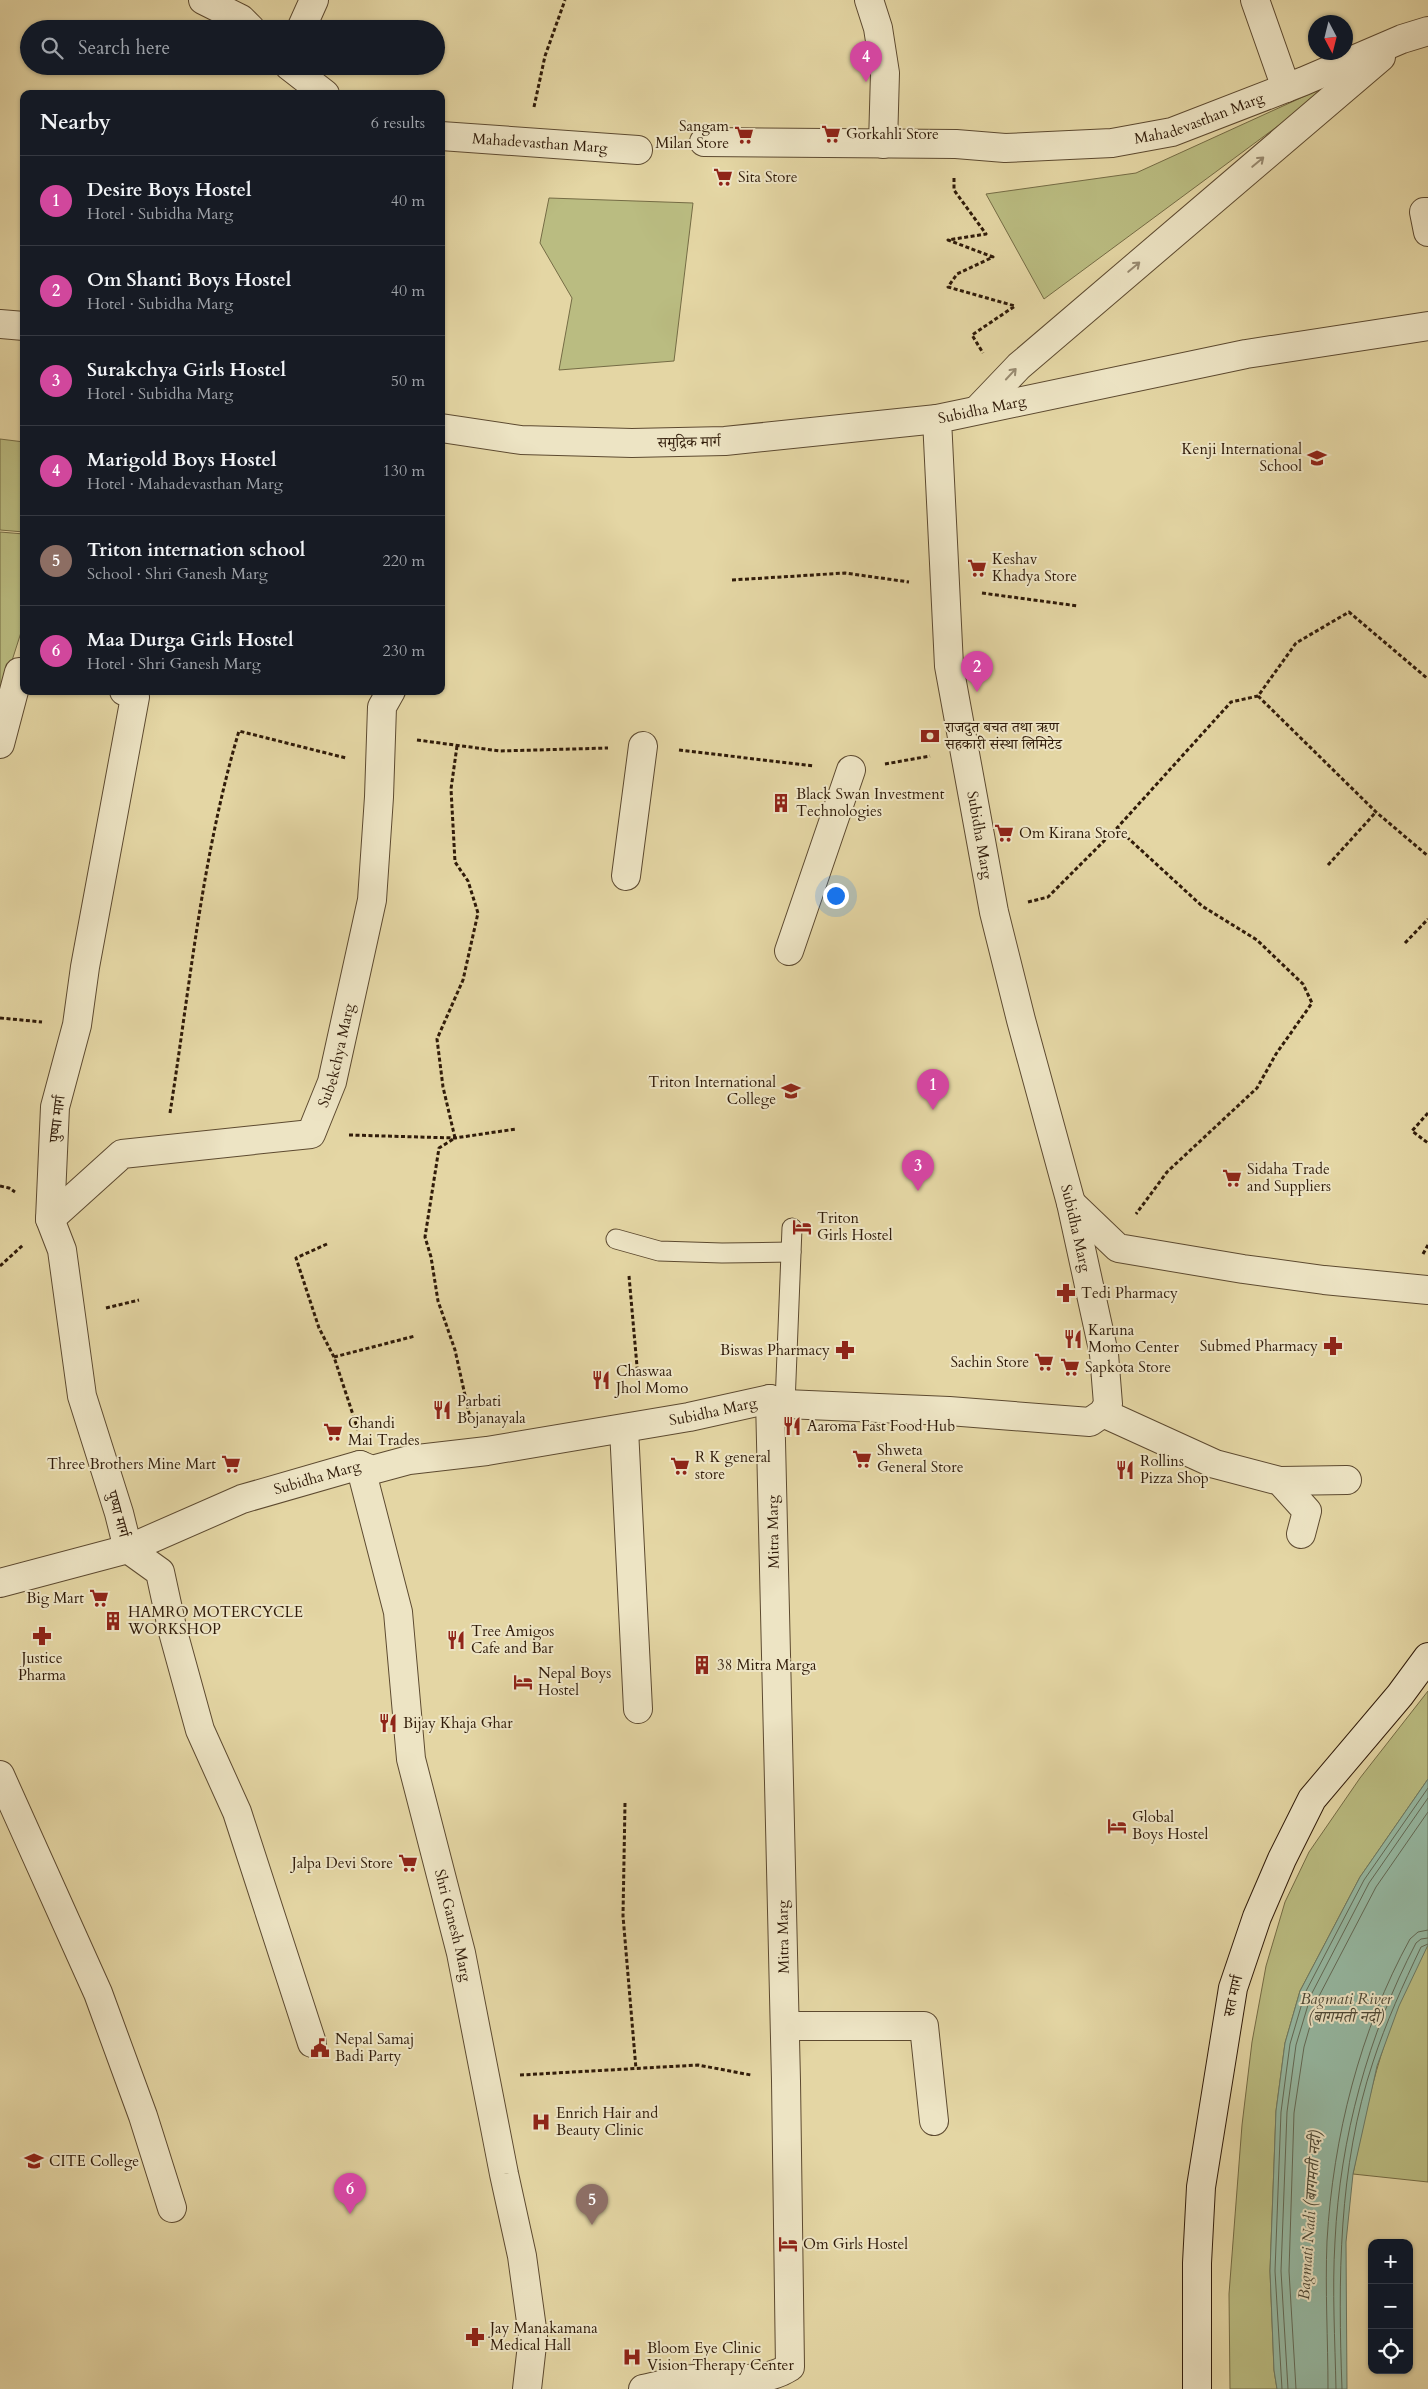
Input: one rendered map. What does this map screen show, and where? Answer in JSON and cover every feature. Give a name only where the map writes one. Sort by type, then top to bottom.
[{"type":"street","points":[[203,0],[242,20]]},
{"type":"street","points":[[305,20],[314,0]]},
{"type":"street","points":[[869,0],[878,28],[885,73],[884,144]]},
{"type":"street","points":[[1255,0],[1286,88]]},
{"type":"street","name":"Mahadevasthan Marg","points":[[704,142],[956,144],[1005,148],[1112,143],[1172,132],[1286,88],[1402,39],[1428,31]]},
{"type":"street","points":[[978,409],[1019,366],[1402,39]]},
{"type":"street","points":[[301,75],[320,90]]},
{"type":"street","name":"Mahadevasthan Marg","points":[[445,136],[638,150]]},
{"type":"street","points":[[1428,212],[1424,212],[1428,232]]},
{"type":"street","points":[[0,324],[20,326]]},
{"type":"street","name":"Subidha Marg","points":[[0,1583],[128,1549],[242,1499],[366,1468],[409,1460],[487,1452],[778,1402],[949,1411],[1090,1422],[1103,1413],[1108,1404],[1104,1354],[1071,1203],[1020,1020],[994,912],[949,666],[947,588],[937,419],[1246,354],[1428,326]]},
{"type":"street","name":"समुद्रिक मार्ग","points":[[445,429],[521,440],[632,443],[725,441],[937,419]]},
{"type":"street","points":[[0,744],[20,672]]},
{"type":"street","name":"पुष्पा मार्ग","points":[[128,1549],[119,1513],[82,1396],[62,1250],[50,1219],[55,1107],[77,1025],[85,967],[135,698],[130,695]]},
{"type":"street","name":"Subekchya Marg","points":[[311,1134],[332,1082],[372,900],[379,797],[382,707],[388,695]]},
{"type":"street","points":[[626,876],[643,746]]},
{"type":"street","points":[[789,951],[851,770]]},
{"type":"street","points":[[50,1219],[122,1154],[311,1134]]},
{"type":"street","points":[[1071,1203],[1118,1248],[1243,1269],[1428,1290]]},
{"type":"street","name":"Mitra Marg","points":[[643,2389],[686,2380],[748,2379],[781,2373],[790,2367],[778,1402]]},
{"type":"street","points":[[1103,1413],[1215,1464],[1280,1481],[1347,1480]]},
{"type":"street","points":[[633,1427],[638,1709]]},
{"type":"street","name":"Shri Ganesh Marg","points":[[366,1468],[398,1612],[411,1759],[461,1953],[522,2256],[533,2336],[527,2389]]},
{"type":"street","points":[[1280,1481],[1307,1511],[1301,1534]]},
{"type":"street","points":[[128,1549],[160,1572],[173,1632],[200,1730],[237,1812],[312,2043]]},
{"type":"street","name":"सत मार्ग","points":[[1197,2389],[1197,2263],[1201,2187],[1233,1988],[1257,1917],[1282,1859],[1312,1799],[1400,1694],[1428,1657]]},
{"type":"street","points":[[0,1775],[98,1993],[143,2116],[172,2208]]},
{"type":"street","points":[[785,2026],[924,2026],[934,2121]]},
{"type":"lane","points":[[778,1402],[792,1228]]},
{"type":"lane","points":[[616,1239],[659,1251],[722,1253],[791,1252]]},
{"type":"path","points":[[527,142],[545,56],[565,0]]},
{"type":"path","points":[[956,144],[954,190],[986,234],[948,240],[993,257],[957,274],[948,287],[1015,306],[972,335],[985,357]]},
{"type":"path","points":[[732,580],[845,573],[1078,606]]},
{"type":"path","points":[[994,912],[1048,897],[1117,828],[1231,702],[1258,696],[1296,643],[1349,612],[1428,679]]},
{"type":"path","points":[[1258,696],[1376,812],[1428,856]]},
{"type":"path","points":[[153,1150],[168,1121],[188,985],[212,844],[229,765],[239,731],[379,766]]},
{"type":"path","points":[[455,1138],[443,1087],[437,1039],[463,980],[478,913],[468,881],[455,862],[451,789],[457,746]]},
{"type":"path","points":[[1328,865],[1376,812]]},
{"type":"path","points":[[1117,828],[1202,906],[1257,940],[1303,984],[1312,1003],[1276,1054],[1256,1088],[1166,1172],[1123,1232],[1118,1248]]},
{"type":"path","points":[[1405,943],[1428,919]]},
{"type":"path","points":[[1428,1113],[1412,1131],[1428,1143]]},
{"type":"path","points":[[311,1134],[455,1138],[516,1129]]},
{"type":"path","points":[[455,1138],[439,1148],[425,1237],[431,1257],[438,1301],[455,1350],[468,1415],[487,1452]]},
{"type":"path","points":[[327,1244],[296,1258],[319,1328],[334,1357],[366,1468]]},
{"type":"path","points":[[628,1268],[633,1427]]},
{"type":"path","points":[[334,1357],[415,1336]]},
{"type":"path","points":[[625,1803],[623,1916],[636,2069]]},
{"type":"path","points":[[485,2077],[698,2065],[786,2082]]},
{"type":"green space","points":[[1340,80],[1044,299],[986,194],[1136,173]]},
{"type":"green space","points":[[549,198],[693,203],[674,361],[559,370],[572,298],[540,243]]},
{"type":"green space","points":[[0,439],[20,442],[20,532],[0,530]]},
{"type":"green space","points":[[0,532],[20,534],[20,636],[2,692],[0,692]]},
{"type":"green space","points":[[1428,1691],[1428,1779],[1360,1877],[1300,1991],[1285,2043],[1276,2111],[1270,2271],[1274,2370],[1277,2389],[1230,2389],[1229,2294],[1242,2125],[1252,2042],[1266,1966],[1285,1902],[1309,1852],[1360,1778]]},
{"type":"green space","points":[[1428,1945],[1428,2182],[1353,2174],[1365,2115],[1390,2027],[1401,1999]]},
{"type":"water","name":"Bagmati River (बागमती नदी)","points":[[1428,1779],[1428,1945],[1399,2006],[1377,2066],[1353,2174],[1346,2242],[1347,2389],[1277,2389],[1274,2370],[1270,2271],[1276,2111],[1285,2043],[1300,1991],[1360,1877]]},
{"type":"place","name":"Marigold Boys Hostel","points":[[866,82]]},
{"type":"place","name":"Gorkahli Store","points":[[831,134]]},
{"type":"place","name":"Sangam Milan Store","points":[[744,135]]},
{"type":"place","name":"Sita Store","points":[[723,177]]},
{"type":"place","name":"Kenji International School","points":[[1317,458]]},
{"type":"place","name":"Keshav Khadya Store","points":[[977,568]]},
{"type":"place","name":"Om Shanti Boys Hostel","points":[[977,692]]},
{"type":"place","name":"राजदुत बचत तथा ऋण सहकारी संस्था लिमिटेड","points":[[930,736]]},
{"type":"place","name":"Black Swan Investment Technologies","points":[[781,803]]},
{"type":"place","name":"Om Kirana Store","points":[[1004,833]]},
{"type":"place","name":"Triton International College","points":[[791,1091]]},
{"type":"place","name":"Desire Boys Hostel","points":[[933,1110]]},
{"type":"place","name":"Sidaha Trade and Suppliers","points":[[1232,1178]]},
{"type":"place","name":"Surakchya Girls Hostel","points":[[918,1191]]},
{"type":"place","name":"Triton Girls Hostel","points":[[802,1227]]},
{"type":"place","name":"Tedi Pharmacy","points":[[1066,1293]]},
{"type":"place","name":"Karuna Momo Center","points":[[1073,1339]]},
{"type":"place","name":"Submed Pharmacy","points":[[1333,1346]]},
{"type":"place","name":"Biswas Pharmacy","points":[[845,1350]]},
{"type":"place","name":"Sachin Store","points":[[1044,1362]]},
{"type":"place","name":"Sapkota Store","points":[[1070,1367]]},
{"type":"place","name":"Chaswaa Jhol Momo","points":[[601,1380]]},
{"type":"place","name":"Parbati Bojanayala","points":[[442,1410]]},
{"type":"place","name":"Aaroma Fast Food Hub","points":[[792,1426]]},
{"type":"place","name":"Chandi Mai Trades","points":[[333,1432]]},
{"type":"place","name":"Shweta General Store","points":[[862,1459]]},
{"type":"place","name":"Three Brothers Mine Mart","points":[[231,1464]]},
{"type":"place","name":"R K general store","points":[[680,1466]]},
{"type":"place","name":"Rollins Pizza Shop","points":[[1125,1470]]},
{"type":"place","name":"Big Mart","points":[[99,1598]]},
{"type":"place","name":"HAMRO MOTERCYCLE WORKSHOP","points":[[113,1621]]},
{"type":"place","name":"Justice Pharma","points":[[42,1636]]},
{"type":"place","name":"Tree Amigos Cafe and Bar","points":[[456,1640]]},
{"type":"place","name":"38 Mitra Marga","points":[[702,1665]]},
{"type":"place","name":"Nepal Boys Hostel","points":[[523,1682]]},
{"type":"place","name":"Bijay Khaja Ghar","points":[[388,1723]]},
{"type":"place","name":"Global Boys Hostel","points":[[1117,1826]]},
{"type":"place","name":"Jalpa Devi Store","points":[[408,1863]]},
{"type":"place","name":"Nepal Samaj Badi Party","points":[[320,2048]]},
{"type":"place","name":"Enrich Hair and Beauty Clinic","points":[[541,2122]]},
{"type":"place","name":"CITE College","points":[[34,2161]]},
{"type":"place","name":"Maa Durga Girls Hostel","points":[[350,2214]]},
{"type":"place","name":"Triton internation school","points":[[592,2225]]},
{"type":"place","name":"Om Girls Hostel","points":[[788,2244]]},
{"type":"place","name":"Jay Manakamana Medical Hall","points":[[475,2337]]},
{"type":"place","name":"Bloom Eye Clinic Vision Therapy Center","points":[[632,2357]]},
{"type":"water label","name":"Bagmati Nadi (बागमती नदी)","points":[[1310,2215]]}]
